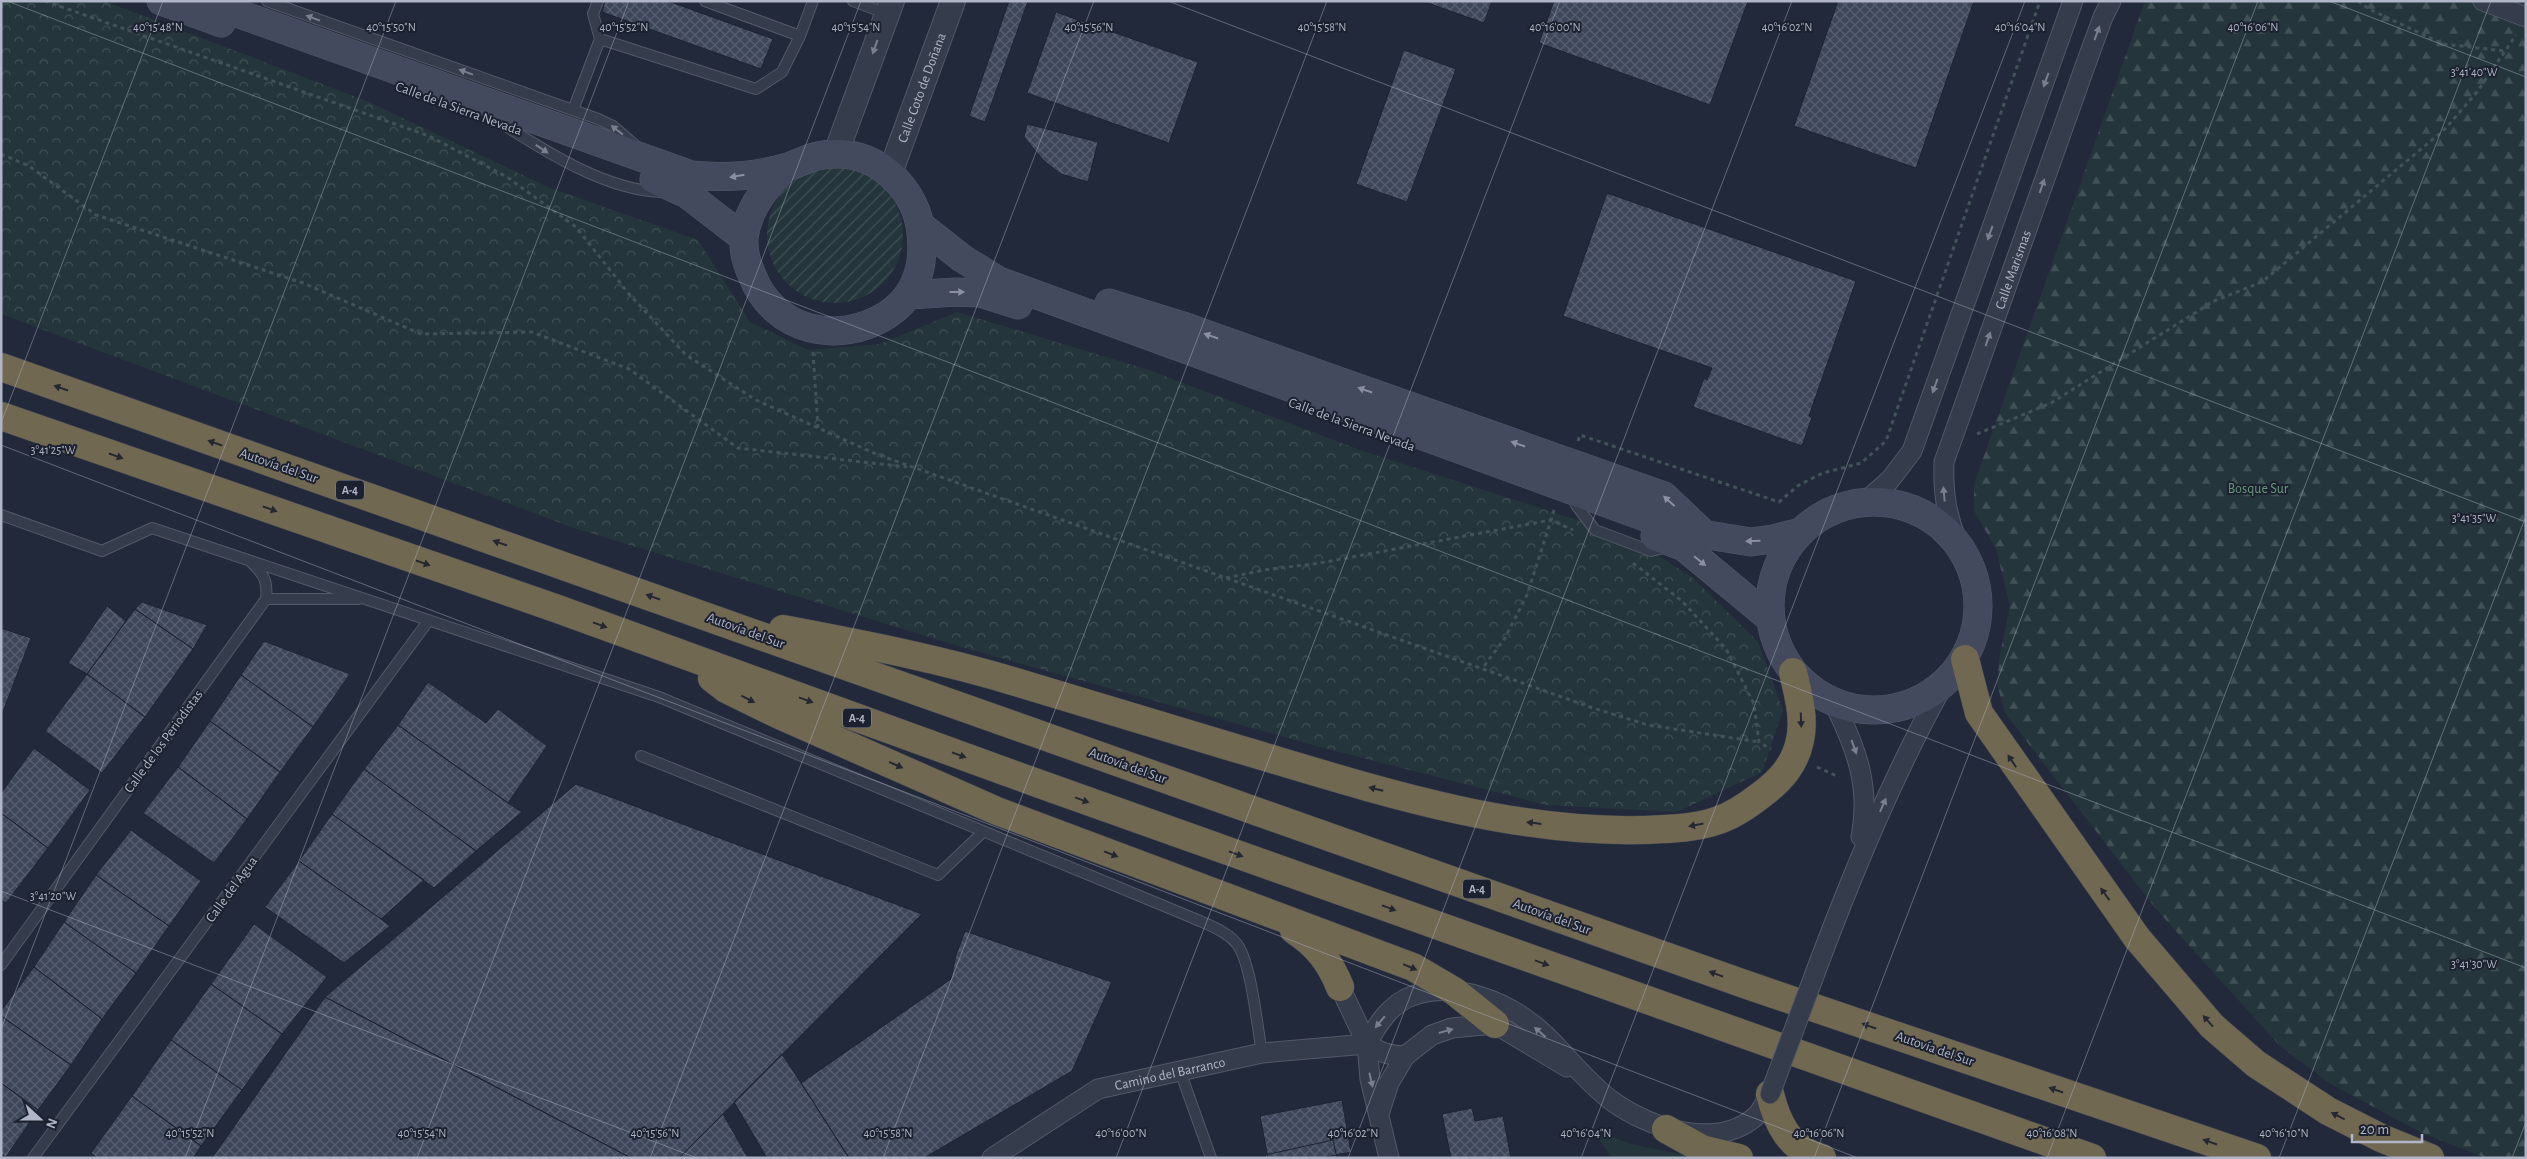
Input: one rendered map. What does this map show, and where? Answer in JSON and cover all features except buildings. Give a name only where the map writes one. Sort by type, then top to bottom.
[{"type":"highway","name":"Autovía del Sur","points":[[1,367],[1750,986],[2256,1158]]},
{"type":"highway","name":"A-4","points":[[8,422],[678,653],[1046,787],[2092,1158]]},
{"type":"highway","points":[[699,614],[895,650],[989,674],[1353,783],[1490,817],[1599,831],[1677,829],[1717,821],[1745,807],[1783,777],[1793,762],[1802,728],[1793,672]]},
{"type":"highway","points":[[678,653],[726,688],[776,714],[997,811],[1274,917],[1413,967],[1454,991],[1495,1024]]},
{"type":"highway","points":[[1965,659],[1979,713],[2137,938],[2212,1026],[2256,1064],[2328,1111],[2380,1138],[2430,1158]]},
{"type":"highway","points":[[1274,917],[1309,940],[1319,950],[1334,972],[1340,987]]},
{"type":"highway","points":[[1770,1094],[1778,1123],[1800,1148],[1819,1157]]},
{"type":"highway","points":[[2000,1125],[2054,1158]]},
{"type":"highway","points":[[1666,1129],[1702,1149],[1739,1158]]},
{"type":"main road","name":"Calle de la Sierra Nevada","points":[[161,1],[656,179],[687,194],[744,238]]},
{"type":"main road","points":[[203,1],[691,175],[726,178],[785,168],[810,156],[836,153],[865,159],[890,173],[909,194],[921,226],[923,247],[921,269],[909,295],[892,311],[857,329],[834,332],[812,329],[790,321],[772,307],[756,286],[747,262],[744,238],[755,206],[763,191],[785,168]]},
{"type":"main road","points":[[921,226],[963,259],[998,281],[1688,537]]},
{"type":"main road","points":[[963,259],[1180,325],[1664,496],[1688,537]]},
{"type":"main road","name":"Calle de la Sierra Nevada","points":[[909,295],[956,292],[980,293],[1008,301],[1562,507],[1688,537],[1751,542],[1773,540],[1801,532]]},
{"type":"main road","points":[[1865,502],[1886,502],[1906,506],[1925,514],[1942,526],[1957,541],[1970,562],[1977,586],[1979,611],[1976,628],[1965,659],[1943,685],[1919,700],[1891,709],[1853,708],[1834,703],[1812,690],[1793,672],[1782,656],[1770,619],[1770,595],[1776,572],[1786,550],[1801,532],[1820,517],[1841,506],[1865,502]]},
{"type":"main road","name":"Calle de la Sierra Nevada","points":[[1688,537],[1684,547],[1770,619]]},
{"type":"street","name":"Calle Coto de Doñana","points":[[890,173],[953,1]]},
{"type":"street","points":[[1865,502],[1890,480],[1912,451],[2073,1]]},
{"type":"street","name":"Calle Marismas","points":[[1957,541],[1948,520],[1943,493],[1944,462],[2084,68],[2111,1]]},
{"type":"street","points":[[2483,1],[2523,22]]},
{"type":"street","points":[[836,153],[890,8]]},
{"type":"street","points":[[1379,1114],[1390,1083],[1405,1056],[1432,1035],[1452,1028],[1495,1024],[1586,1080],[1614,1102],[1666,1129],[1709,1134],[1733,1129],[1757,1116],[1770,1094],[1856,865],[1904,758],[1943,685]]},
{"type":"street","points":[[1834,703],[1861,767],[1865,818],[1856,865]]},
{"type":"street","points":[[1340,987],[1367,1044],[1367,1060],[1389,1158]]},
{"type":"street","points":[[1367,1044],[1378,1023],[1398,1004],[1412,996],[1428,992],[1454,991],[1498,1002],[1518,1014],[1541,1032],[1586,1080]]},
{"type":"street","points":[[1367,1044],[1380,1052],[1394,1056],[1405,1056]]},
{"type":"street","name":"Camino del Barranco","points":[[992,1158],[1098,1089],[1262,1053],[1367,1044]]},
{"type":"lane","points":[[267,1],[613,126],[654,162]]},
{"type":"lane","points":[[573,110],[600,39],[594,14],[598,1]]},
{"type":"lane","points":[[705,1],[800,36]]},
{"type":"lane","points":[[600,39],[756,89],[782,72],[800,36],[813,1]]},
{"type":"lane","points":[[853,1],[890,8]]},
{"type":"lane","points":[[1,515],[102,551],[152,528],[659,697],[1193,918],[1223,932],[1238,946],[1246,966],[1262,1053]]},
{"type":"lane","points":[[250,560],[263,574],[267,586],[266,599],[367,599]]},
{"type":"lane","name":"Calle de los Periodistas","points":[[1,965],[266,599]]},
{"type":"lane","name":"Calle del Agua","points":[[33,1158],[429,620]]},
{"type":"lane","points":[[640,756],[938,876],[983,832]]},
{"type":"lane","points":[[1180,1071],[1211,1158]]},
{"type":"path","points":[[46,1],[429,136],[507,177],[576,227],[629,294],[686,355],[756,400],[876,454],[1482,669],[1648,725],[1759,742],[1793,762],[1805,767],[1819,767],[1839,777],[1842,783]]},
{"type":"path","points":[[1570,463],[1580,435],[1780,502],[1799,485],[1824,473],[1861,463],[1886,442],[2040,1]]},
{"type":"path","points":[[2358,1],[2369,9],[2443,44],[2505,51]]},
{"type":"path","points":[[1951,444],[2051,403],[2214,301],[2262,282],[2445,129],[2477,92],[2523,22]]},
{"type":"path","points":[[1,154],[29,166],[96,215],[303,284],[421,334],[532,332],[629,369],[738,448],[913,467]]},
{"type":"path","points":[[812,329],[818,428]]},
{"type":"path","points":[[1225,578],[1264,570],[1320,563],[1404,546],[1562,507]]},
{"type":"path","points":[[1562,507],[1577,532]]},
{"type":"path","points":[[1482,669],[1505,638],[1527,595],[1562,507]]},
{"type":"path","points":[[1627,559],[1682,600],[1726,649],[1754,704],[1759,742]]},
{"type":"green space","points":[[1,1],[104,1],[367,101],[550,188],[698,240],[750,322],[808,350],[880,344],[957,312],[1149,370],[1360,450],[1630,537],[1693,578],[1758,642],[1783,710],[1762,772],[1677,812],[1546,805],[1324,748],[965,648],[571,527],[1,314]]},
{"type":"green space","name":"Bosque Sur","points":[[2145,1],[2526,1],[2526,1158],[2486,1158],[2422,1133],[2329,1083],[2280,1046],[2156,909],[2005,713],[1997,684],[2000,654],[2010,606],[1996,549],[1974,511],[1974,484]]},
{"type":"green space","points":[[835,167],[861,172],[873,178],[883,187],[892,197],[898,209],[903,235],[898,261],[892,273],[883,283],[873,292],[861,298],[835,303],[809,298],[797,292],[787,283],[778,273],[772,261],[767,235],[772,209],[778,197],[787,187],[797,178],[809,172]]},
{"type":"green space","points":[[1592,1129],[1631,1144],[1700,1158],[1612,1158]]}]
